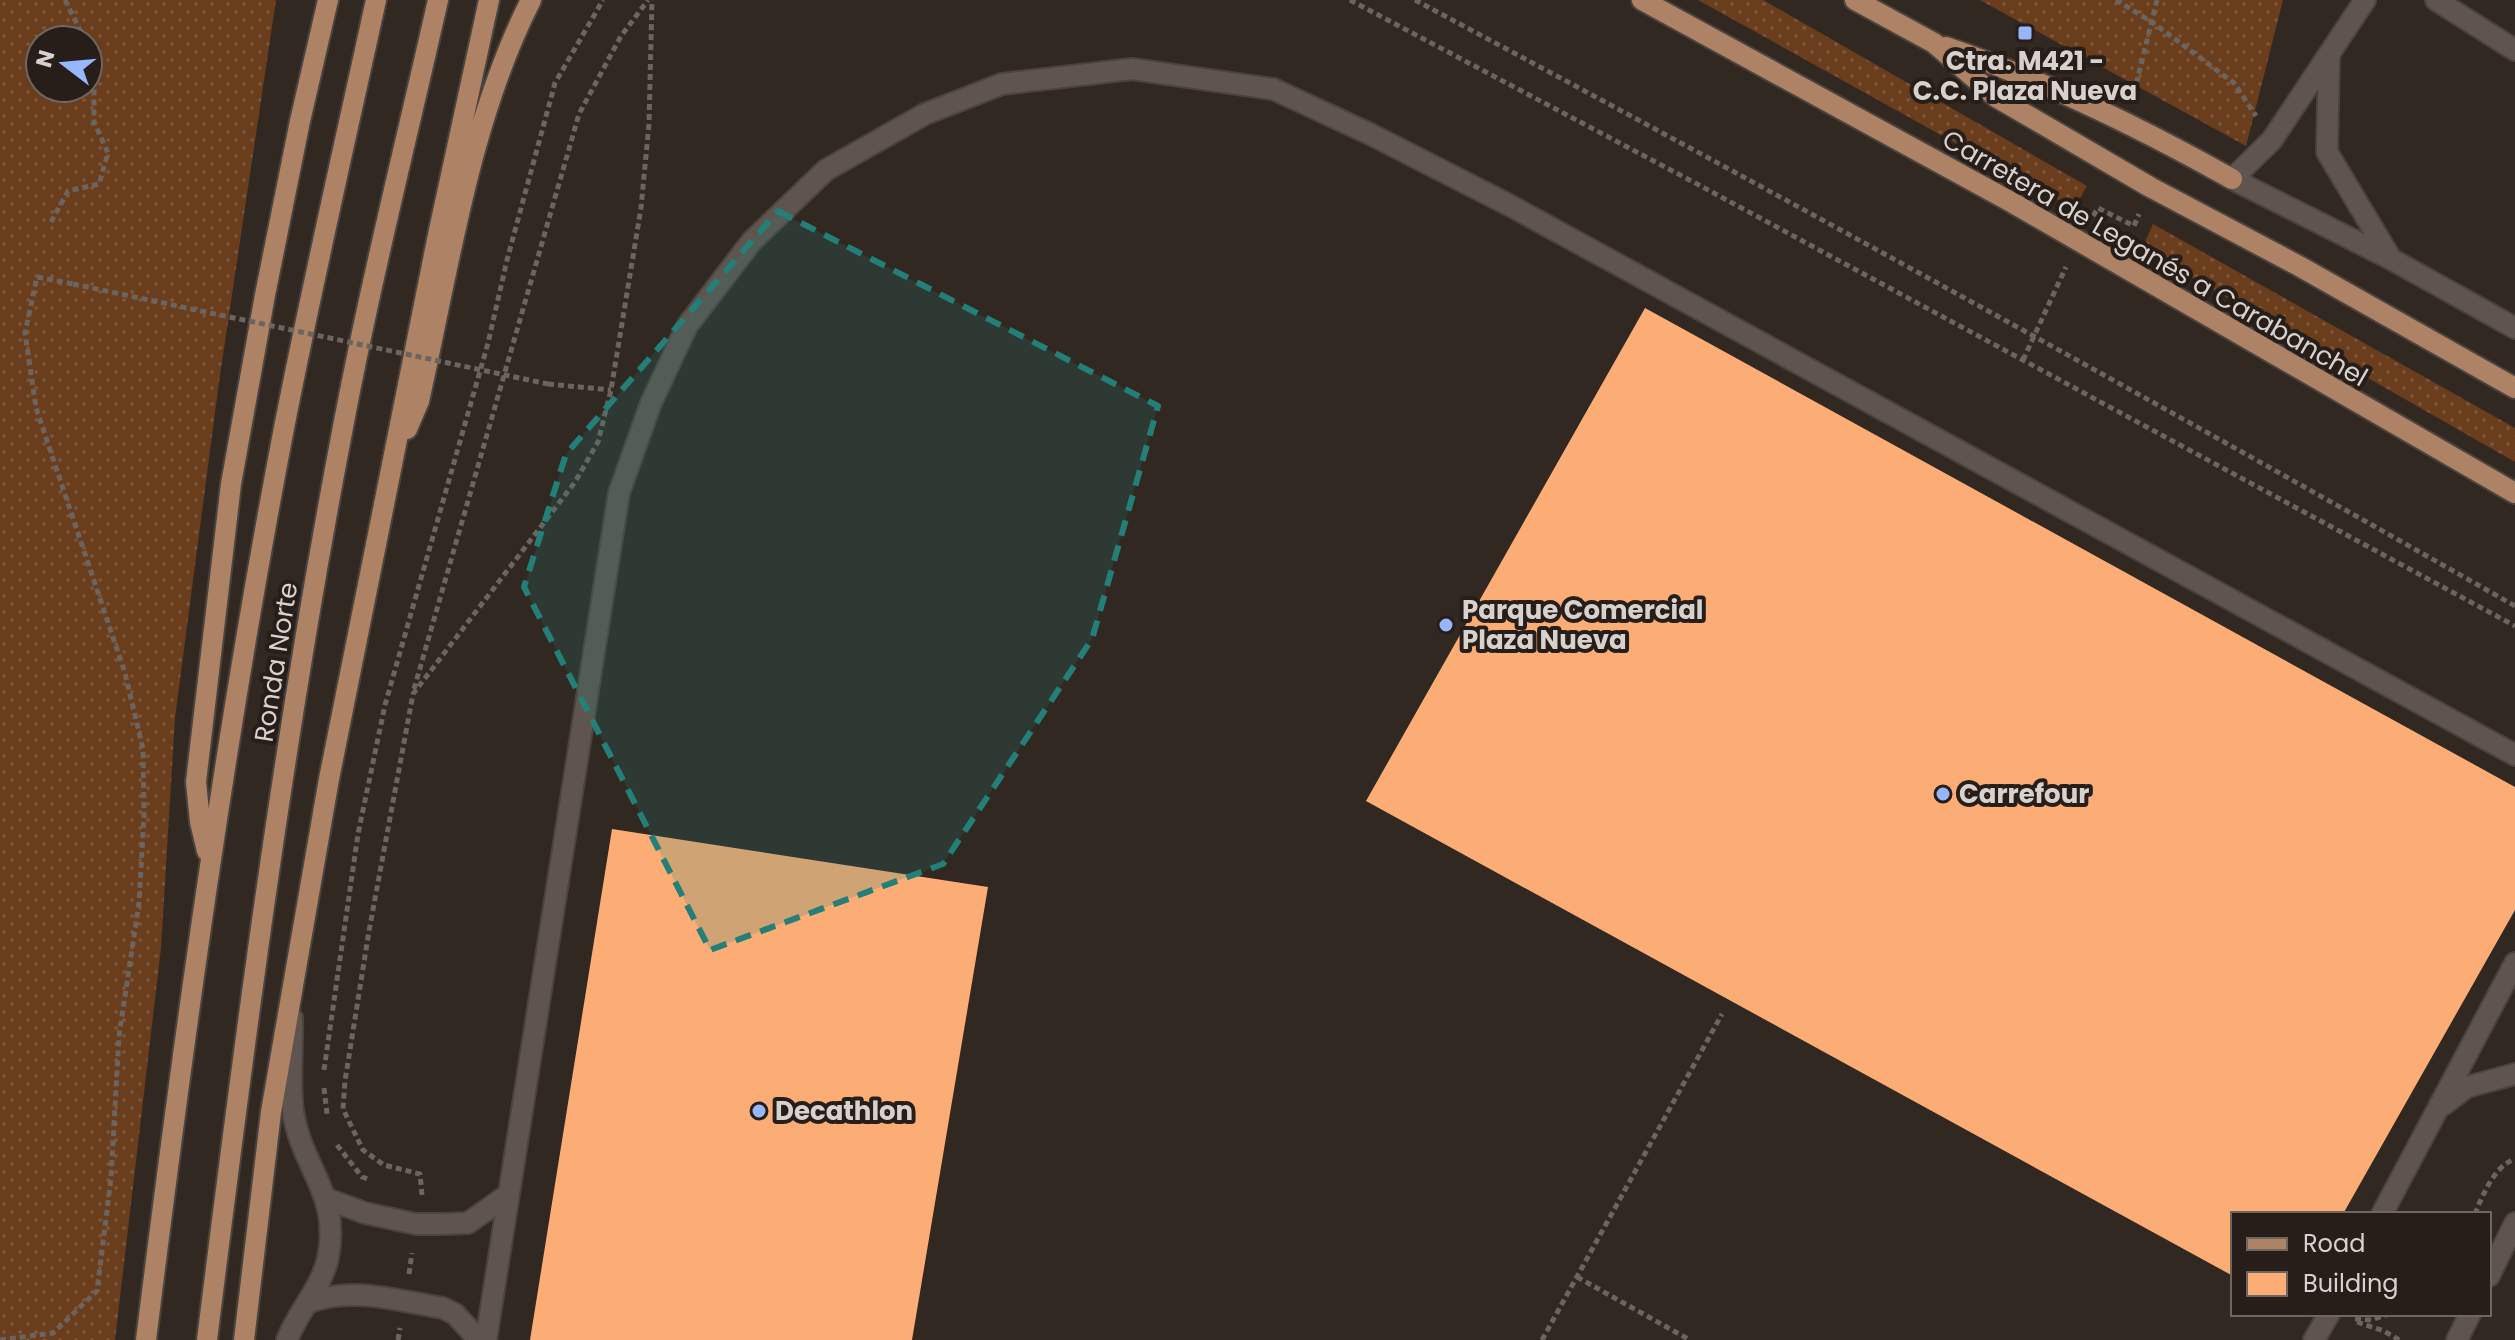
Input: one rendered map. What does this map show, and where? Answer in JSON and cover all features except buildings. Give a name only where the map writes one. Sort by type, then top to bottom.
[{"type":"main road","points":[[300,121],[313,0]]},
{"type":"main road","name":"Ronda Norte","points":[[210,861],[200,822],[196,782],[231,484],[300,121],[328,0]]},
{"type":"main road","name":"Ronda Norte","points":[[146,1340],[210,861],[285,426],[376,0]]},
{"type":"main road","name":"Ronda Norte","points":[[207,1340],[233,1129],[284,772],[343,425],[438,0]]},
{"type":"main road","points":[[244,1340],[271,1112],[292,983],[357,630],[489,0]]},
{"type":"main road","points":[[392,462],[419,401],[474,153],[510,41],[531,0]]},
{"type":"main road","name":"Carretera de Leganés a Carabanchel","points":[[1642,0],[2013,203],[2515,493]]},
{"type":"main road","points":[[1855,0],[1934,43],[2009,68],[2170,145],[2232,179]]},
{"type":"main road","points":[[1934,43],[1996,97],[2150,187],[2299,266],[2515,388]]},
{"type":"street","points":[[2365,0],[2272,140],[2232,179],[2391,259],[2515,328]]},
{"type":"street","points":[[2436,0],[2515,50]]},
{"type":"street","points":[[2330,53],[2326,98],[2327,152],[2391,259]]},
{"type":"street","points":[[486,1340],[619,493],[651,403],[687,326],[752,241],[826,170],[925,114],[1002,84],[1132,69],[1273,89],[1509,205],[2515,755]]},
{"type":"street","points":[[2383,1212],[2515,963]]},
{"type":"street","points":[[287,1340],[294,1321],[310,1302],[327,1262],[331,1235],[327,1199],[303,1151],[293,1110],[292,983]]},
{"type":"street","points":[[2437,1110],[2467,1087],[2515,1074]]},
{"type":"street","points":[[327,1199],[365,1213],[416,1224],[468,1223],[509,1194]]},
{"type":"street","points":[[2491,1272],[2515,1223]]},
{"type":"street","points":[[310,1302],[331,1294],[360,1294],[443,1308],[455,1314],[479,1340]]},
{"type":"street","points":[[2314,1340],[2328,1316]]},
{"type":"street","points":[[2457,1340],[2469,1316]]},
{"type":"path","points":[[65,0],[77,24]]},
{"type":"path","points":[[328,1119],[323,1076],[358,834],[385,705],[488,343],[555,83],[603,0]]},
{"type":"path","points":[[413,694],[575,482],[598,442],[611,390],[641,208],[649,124],[650,0]]},
{"type":"path","points":[[398,1340],[423,1194],[420,1174],[384,1165],[363,1150],[343,1109],[369,931],[413,694],[579,114],[621,36],[650,0]]},
{"type":"path","points":[[1350,0],[2515,626]]},
{"type":"path","points":[[1415,0],[1651,125],[2122,384],[2515,606]]},
{"type":"path","points":[[2116,0],[2152,22],[2234,83],[2272,140]]},
{"type":"path","points":[[51,222],[68,191],[99,184],[108,153],[94,122],[94,104]]},
{"type":"path","points":[[0,1340],[53,1333],[97,1291],[111,1178],[119,1036],[139,903],[144,816],[143,749],[125,673],[36,408],[25,333],[37,277],[548,384],[611,390]]},
{"type":"path","points":[[1542,1340],[1722,1014]]},
{"type":"path","points":[[329,1133],[362,1177],[373,1181]]},
{"type":"path","points":[[2476,1212],[2483,1194],[2506,1161],[2515,1159]]},
{"type":"path","points":[[409,1191],[437,1196]]},
{"type":"path","points":[[1577,1277],[1690,1340]]},
{"type":"path","points":[[2383,1316],[2371,1320],[2345,1318],[2384,1331],[2399,1340]]},
{"type":"highlighted area","points":[[778,211],[1158,406],[1092,639],[943,864],[710,950],[524,587],[566,454]]},
{"type":"shaded area","points":[[0,0],[276,0],[219,382],[175,718],[161,948],[115,1340],[0,1340]]},
{"type":"shaded area","points":[[1698,0],[1763,0],[2087,186],[2074,209]]},
{"type":"shaded area","points":[[1980,0],[2283,0],[2246,146]]},
{"type":"shaded area","points":[[2153,224],[2515,428],[2515,462],[2142,249]]},
{"type":"place","name":"Ctra. M421 - C.C. Plaza Nueva","points":[[2025,33]]},
{"type":"place","name":"Parque Comercial Plaza Nueva","points":[[1446,625]]},
{"type":"place","name":"Carrefour","points":[[1943,794]]},
{"type":"place","name":"Decathlon","points":[[759,1111]]}]
